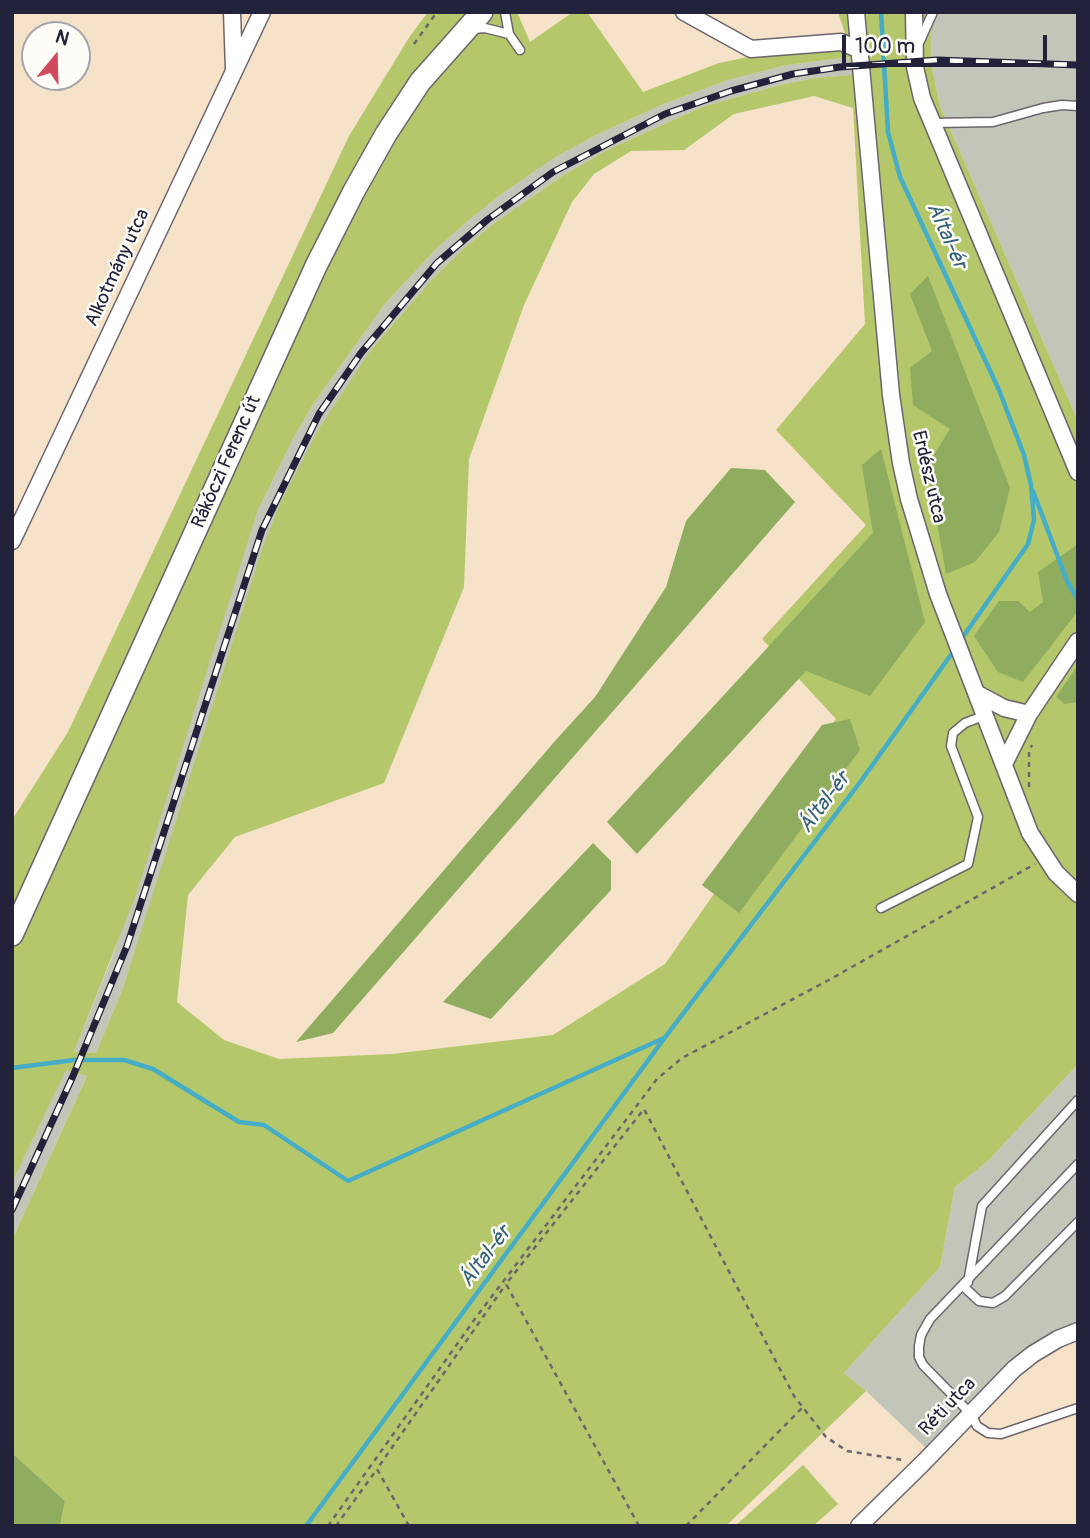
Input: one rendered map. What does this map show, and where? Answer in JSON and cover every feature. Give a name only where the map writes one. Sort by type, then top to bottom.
[{"type":"main road","name":"Rákóczi Ferenc út","points":[[12,935],[322,255],[400,112],[420,82],[482,12]]},
{"type":"street","points":[[232,12],[234,72]]},
{"type":"street","name":"Alkotmány utca","points":[[12,541],[262,12]]},
{"type":"street","points":[[684,12],[751,49],[859,42]]},
{"type":"street","name":"Erdész utca","points":[[846,12],[859,42]]},
{"type":"street","name":"Erdész utca","points":[[856,12],[894,422],[909,499],[938,594],[1030,833],[1056,873],[1078,894]]},
{"type":"street","points":[[914,12],[917,78],[922,98],[1078,472]]},
{"type":"street","points":[[1004,764],[1029,714],[1078,642]]},
{"type":"street","points":[[978,694],[1004,708],[1029,714]]},
{"type":"street","name":"Réti utca","points":[[859,1526],[1014,1369],[1058,1339],[1078,1331]]},
{"type":"lane","points":[[505,12],[509,34],[520,50]]},
{"type":"lane","points":[[915,52],[933,12]]},
{"type":"lane","points":[[463,33],[485,28],[509,34]]},
{"type":"lane","points":[[933,123],[993,122],[1043,108],[1078,106]]},
{"type":"lane","points":[[881,908],[968,864],[978,817],[975,803],[951,746],[953,733],[964,723],[986,715]]},
{"type":"lane","points":[[1078,1100],[982,1206],[966,1284],[979,1301],[993,1303],[1005,1297],[1078,1222]]},
{"type":"lane","points":[[1078,1164],[930,1319],[921,1335],[919,1357],[923,1365],[971,1414],[977,1426],[988,1433],[1001,1434],[1078,1408]]},
{"type":"path","points":[[414,44],[438,12]]},
{"type":"path","points":[[1029,797],[1029,751],[1034,740]]},
{"type":"path","points":[[328,1526],[477,1317],[657,1079],[682,1058],[827,981],[1046,858]]},
{"type":"path","points":[[336,1526],[506,1284],[645,1109],[794,1396],[826,1437],[846,1451],[924,1462]]},
{"type":"path","points":[[506,1284],[639,1526]]},
{"type":"path","points":[[685,1526],[803,1407]]},
{"type":"path","points":[[377,1469],[410,1526]]},
{"type":"shaded area","points":[[930,12],[1078,12],[1078,421],[940,106],[932,67]]},
{"type":"shaded area","points":[[850,57],[851,75],[780,85],[702,107],[607,150],[562,176],[493,224],[463,249],[434,277],[370,351],[151,904],[123,988],[96,1053],[74,1052],[113,955],[258,510],[314,403],[385,304],[438,247],[500,195],[554,158],[596,135],[664,104],[728,80],[787,65]]},
{"type":"shaded area","points":[[1078,1064],[1078,1324],[1057,1330],[1024,1353],[927,1449],[844,1373],[940,1267],[955,1187],[987,1162]]},
{"type":"shaded area","points":[[66,1069],[87,1076],[12,1240],[12,1183]]},
{"type":"green space","points":[[428,12],[517,12],[530,42],[573,12],[587,12],[643,92],[719,63],[846,37],[838,12],[930,12],[932,67],[940,106],[1078,421],[1078,1064],[987,1162],[955,1187],[940,1267],[844,1373],[866,1391],[726,1526],[60,1526],[65,1501],[12,1453],[12,1240],[87,1076],[66,1070],[12,1183],[12,820],[68,732],[349,136],[410,36]],"holes":[[[850,57],[851,75],[780,85],[702,107],[607,150],[562,176],[493,224],[463,249],[434,277],[370,351],[318,430],[280,504],[262,549],[123,988],[96,1053],[74,1052],[136,895],[258,510],[314,403],[385,304],[438,247],[500,195],[554,158],[596,135],[664,104],[728,80],[787,65]],[[814,96],[853,108],[865,324],[776,430],[866,525],[762,639],[836,719],[665,964],[553,1035],[392,1054],[279,1059],[224,1040],[177,1002],[188,895],[235,837],[384,783],[464,587],[469,459],[524,305],[572,202],[594,174],[631,151],[684,150],[734,114]]]},
{"type":"green space","points":[[928,276],[1010,488],[999,532],[975,562],[946,574],[927,466],[950,429],[913,405],[910,368],[932,351],[910,294]]},
{"type":"green space","points":[[881,449],[925,622],[870,696],[806,671],[637,854],[607,822],[873,533],[862,465]]},
{"type":"green space","points":[[731,468],[765,470],[795,502],[333,1033],[296,1042],[595,697],[666,587],[686,521]]},
{"type":"green space","points":[[1078,544],[1078,611],[1023,682],[998,672],[974,636],[999,601],[1018,601],[1030,612],[1043,602],[1038,572]]},
{"type":"green space","points":[[1078,665],[1078,702],[1065,704],[1056,697]]},
{"type":"green space","points":[[850,719],[860,750],[739,913],[702,885],[822,725]]},
{"type":"green space","points":[[593,843],[611,861],[611,890],[491,1019],[443,1002]]},
{"type":"green space","points":[[12,1453],[65,1501],[60,1526],[12,1526]]},
{"type":"green space","points":[[803,1465],[838,1504],[813,1526],[735,1526]]},
{"type":"waterway","name":"Által-ér","points":[[881,12],[888,132],[900,177],[999,390],[1024,455],[1031,485],[1034,520],[1028,544],[960,641]]},
{"type":"waterway","points":[[1033,491],[1067,581],[1078,600]]},
{"type":"waterway","name":"Által-ér","points":[[306,1526],[666,1036],[861,781],[955,649]]},
{"type":"waterway","points":[[12,1068],[74,1060],[124,1060],[153,1069],[239,1122],[264,1125],[348,1181],[664,1038]]},
{"type":"railway","points":[[12,1210],[73,1076],[127,946],[262,530],[319,414],[361,353],[437,263],[487,220],[553,172],[665,114],[731,91],[793,74],[840,67],[937,60],[1078,65]]}]
